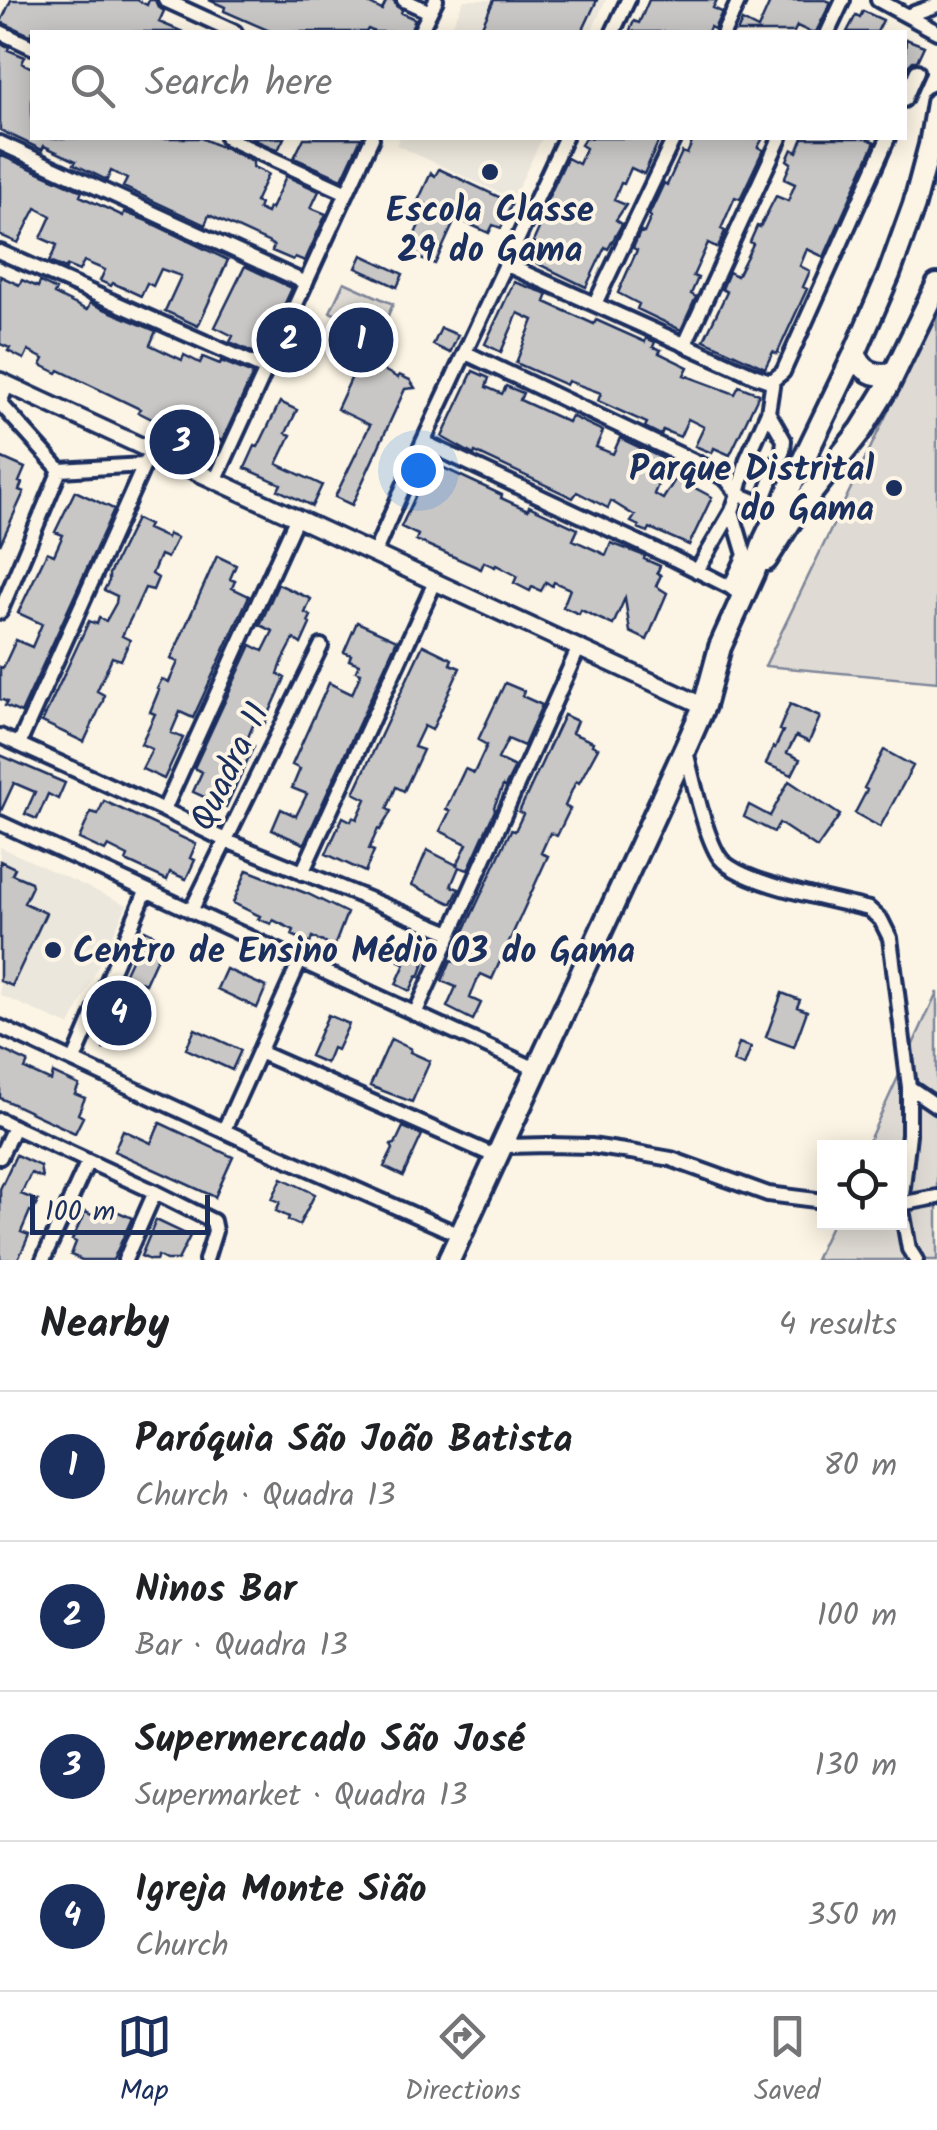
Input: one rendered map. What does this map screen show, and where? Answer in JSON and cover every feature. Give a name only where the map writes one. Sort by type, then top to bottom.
[{"type":"highway","points":[[754,572],[769,511],[855,354],[889,274],[914,205],[937,103]]},
{"type":"highway","points":[[449,1260],[686,749],[704,706],[736,592],[764,563],[798,511],[862,430],[937,284]]},
{"type":"highway","points":[[855,354],[861,366],[872,374],[894,373]]},
{"type":"street","points":[[165,0],[231,30]]},
{"type":"street","points":[[404,0],[433,6],[421,30]]},
{"type":"street","points":[[614,30],[628,0]]},
{"type":"street","points":[[725,30],[739,0]]},
{"type":"street","points":[[829,30],[844,0]]},
{"type":"street","points":[[878,0],[937,32]]},
{"type":"street","points":[[910,16],[937,4]]},
{"type":"street","points":[[0,32],[30,46]]},
{"type":"street","points":[[907,93],[917,71]]},
{"type":"street","points":[[231,140],[347,193]]},
{"type":"street","points":[[214,481],[371,140]]},
{"type":"street","points":[[374,554],[564,140]]},
{"type":"street","points":[[595,304],[673,140]]},
{"type":"street","points":[[686,344],[779,140]]},
{"type":"street","points":[[697,570],[732,510],[747,459],[768,412],[773,380],[783,372],[887,140]]},
{"type":"street","points":[[0,143],[306,283]]},
{"type":"street","points":[[0,252],[266,369]]},
{"type":"street","points":[[506,265],[753,376],[773,380]]},
{"type":"street","points":[[466,353],[708,468],[728,480],[738,494],[769,511],[784,440],[768,412]]},
{"type":"street","points":[[60,470],[0,402],[4,383],[146,458],[214,481],[704,706]]},
{"type":"street","points":[[424,442],[736,592],[745,555],[732,510]]},
{"type":"street","points":[[60,470],[146,458]]},
{"type":"street","points":[[19,744],[146,458]]},
{"type":"street","points":[[0,612],[60,470]]},
{"type":"street","points":[[164,810],[296,519]]},
{"type":"street","points":[[302,873],[435,582]]},
{"type":"street","name":"Quadra 11","points":[[191,912],[321,646]]},
{"type":"street","points":[[415,1014],[579,647]]},
{"type":"street","points":[[0,736],[227,841],[451,933]]},
{"type":"street","points":[[686,749],[719,859],[735,871],[768,884],[869,909],[890,938],[909,1087],[907,1150]]},
{"type":"street","points":[[0,823],[536,1068]]},
{"type":"street","points":[[74,1060],[146,891]]},
{"type":"street","points":[[224,1130],[300,961]]},
{"type":"street","points":[[0,1026],[460,1235]]},
{"type":"street","points":[[259,1052],[498,1155],[508,1146],[591,1146],[671,1159],[768,1194],[817,1200]]},
{"type":"street","points":[[909,1087],[937,1106]]},
{"type":"street","points":[[0,1120],[213,1221],[215,1231],[206,1260]]},
{"type":"street","points":[[0,1157],[14,1127]]},
{"type":"street","points":[[43,1260],[88,1161]]},
{"type":"street","points":[[124,1260],[155,1192]]},
{"type":"street","points":[[907,1203],[937,1197]]},
{"type":"street","points":[[905,1230],[916,1260]]},
{"type":"shaded area","points":[[464,0],[606,0],[592,30],[450,30]]},
{"type":"shaded area","name":"Escola Classe 29 do Gama","points":[[399,140],[541,140],[513,199],[396,145]]},
{"type":"shaded area","points":[[344,282],[393,304],[380,334],[330,312]]},
{"type":"shaded area","name":"Parque Distrital do Gama","points":[[937,310],[937,682],[765,666]]},
{"type":"shaded area","name":"Centro de Ensino Médio 03 do Gama","points":[[0,847],[127,905],[70,1026],[0,995]]},
{"type":"shaded area","points":[[937,992],[937,1260],[815,1260],[829,1230],[907,1230],[907,1140],[869,1140]]},
{"type":"building","points":[[11,0],[137,0],[147,5],[149,0],[155,0],[164,11],[159,22],[178,30],[30,30],[30,35],[1,22]]},
{"type":"building","points":[[209,0],[367,0],[382,10],[387,0],[394,0],[401,13],[415,19],[411,30],[267,30],[224,11],[225,7]]},
{"type":"building","points":[[494,0],[597,0],[583,30],[480,30]]},
{"type":"building","points":[[649,0],[717,0],[713,8],[722,12],[714,29],[709,30],[630,30],[634,21],[639,23]]},
{"type":"building","points":[[771,0],[831,2],[817,30],[797,26],[795,30],[738,30],[742,21],[758,29]]},
{"type":"building","points":[[863,11],[883,20],[878,30],[848,30],[856,15],[860,17]]},
{"type":"building","points":[[907,39],[924,46],[917,61],[907,69]]},
{"type":"building","points":[[0,43],[25,57],[22,63],[30,67],[30,140],[205,140],[253,162],[253,167],[268,174],[255,202],[260,204],[258,209],[267,213],[271,209],[286,176],[319,191],[311,208],[326,214],[305,261],[295,257],[293,260],[272,251],[274,246],[268,242],[209,215],[205,225],[123,187],[127,179],[111,171],[107,180],[44,146],[42,150],[0,130]]},
{"type":"building","points":[[255,140],[283,140],[278,150]]},
{"type":"building","points":[[303,140],[360,140],[342,179],[294,158]]},
{"type":"building","points":[[584,140],[659,140],[644,174],[631,168],[624,184],[621,183],[614,200],[626,205],[616,220],[622,224],[608,249],[605,247],[586,287],[530,260],[538,244],[533,242],[546,213],[544,207],[567,158],[579,164],[586,148],[581,145]]},
{"type":"building","points":[[693,140],[762,140],[758,147],[763,150],[740,199],[735,197],[721,229],[725,231],[718,248],[708,243],[693,276],[698,278],[691,294],[696,297],[681,330],[637,309],[639,304],[618,293],[637,250],[633,248],[640,232],[644,233],[664,183],[667,185],[682,152],[687,154]]},
{"type":"building","points":[[802,140],[875,142],[824,257],[807,249],[800,266],[810,271],[803,287],[807,289],[777,354],[773,352],[765,368],[704,340],[727,292],[722,289],[729,272],[737,276],[757,226],[760,227],[776,196],[788,201],[795,184],[784,179],[791,163],[787,160],[792,149],[797,152]]},
{"type":"building","points":[[0,155],[82,191],[80,196],[123,216],[124,212],[147,221],[228,260],[198,326],[165,311],[181,276],[161,269],[153,286],[147,283],[141,296],[100,281],[105,270],[84,261],[79,271],[49,262],[57,245],[41,238],[51,216],[36,208],[18,243],[0,235]]},
{"type":"building","points":[[439,169],[512,203],[501,228],[493,225],[489,233],[456,218],[435,264],[406,254],[428,205],[418,201],[431,173],[435,176]]},
{"type":"building","points":[[362,255],[403,274],[397,287],[356,268]]},
{"type":"building","points":[[245,266],[292,288],[261,356],[230,342],[233,336],[215,327]]},
{"type":"building","points":[[0,276],[19,285],[22,280],[38,287],[40,282],[56,290],[54,294],[87,310],[90,303],[156,331],[150,345],[182,360],[184,355],[200,363],[203,357],[253,374],[222,441],[207,434],[206,438],[156,415],[154,420],[138,412],[140,409],[41,365],[44,359],[28,351],[24,359],[8,351],[10,348],[0,344]]},
{"type":"building","points":[[514,282],[548,294],[545,302],[594,324],[596,320],[645,342],[646,338],[655,342],[653,347],[661,350],[659,353],[688,367],[684,375],[735,394],[739,386],[759,394],[730,455],[695,446],[704,427],[688,419],[680,437],[663,430],[661,435],[645,427],[647,423],[598,401],[601,393],[568,381],[566,385],[516,363],[533,320],[518,313],[501,352],[485,344]]},
{"type":"building","points":[[441,328],[458,335],[450,353],[433,345]]},
{"type":"building","points":[[295,336],[310,346],[305,357],[288,351]]},
{"type":"building","points":[[371,363],[410,380],[415,388],[405,389],[352,505],[335,497],[370,425],[337,409],[356,368],[366,373]]},
{"type":"building","points":[[473,371],[489,378],[486,387],[502,394],[506,386],[523,393],[520,400],[568,422],[571,416],[603,431],[596,447],[613,454],[620,438],[668,461],[654,494],[663,499],[676,478],[712,497],[689,545],[650,528],[648,532],[638,528],[631,522],[635,516],[611,501],[608,508],[577,492],[573,498],[442,437]]},
{"type":"building","points":[[280,402],[297,410],[286,433],[291,435],[277,464],[322,485],[312,506],[278,490],[281,484],[245,468]]},
{"type":"building","points":[[0,457],[25,468],[19,482],[19,490],[24,492],[0,545]]},
{"type":"building","points":[[431,462],[502,495],[501,498],[528,510],[529,506],[578,529],[573,540],[606,555],[611,543],[660,566],[656,586],[667,593],[647,640],[630,632],[625,598],[613,625],[581,610],[579,614],[563,607],[570,589],[554,582],[552,586],[546,582],[541,591],[532,587],[530,591],[514,583],[517,576],[496,565],[484,562],[481,569],[416,540],[418,535],[401,527]]},
{"type":"building","points":[[75,491],[114,509],[21,713],[5,706],[7,702],[0,699],[0,667],[3,668],[16,640],[32,647],[42,624],[18,613],[47,552],[54,555],[63,535],[55,532]]},
{"type":"building","points":[[136,519],[149,525],[147,529],[177,538],[167,558],[160,555],[152,574],[158,578],[153,590],[145,588],[122,636],[130,640],[121,660],[112,657],[97,691],[104,695],[103,701],[84,742],[42,722],[89,621],[106,621],[116,603],[117,596],[104,590]]},
{"type":"building","points":[[217,556],[236,565],[230,579],[235,581],[232,588],[249,596],[193,718],[180,712],[171,733],[183,738],[164,779],[142,769],[152,749],[141,744],[155,714],[150,712],[157,689],[162,679],[169,682],[178,662],[171,659]]},
{"type":"building","points":[[278,584],[311,599],[305,613],[311,616],[310,624],[301,644],[294,639],[283,660],[278,674],[285,678],[264,725],[255,721],[246,742],[254,746],[226,807],[193,792],[202,772],[194,768],[251,645],[263,651],[273,631],[260,625]]},
{"type":"building","points":[[357,622],[397,640],[304,844],[272,830],[281,809],[296,816],[307,794],[292,788],[300,769],[292,765],[329,683],[352,694],[361,673],[356,671],[359,664],[349,660],[351,655],[344,652]]},
{"type":"building","points":[[423,645],[452,659],[450,664],[460,668],[432,730],[424,726],[414,747],[423,750],[404,791],[396,787],[387,809],[391,811],[369,849],[374,851],[365,872],[326,854],[343,817],[357,819],[366,799],[354,793]]},
{"type":"building","points":[[505,683],[542,705],[524,746],[508,739],[498,759],[515,767],[503,786],[468,870],[459,867],[451,886],[459,889],[450,903],[412,885],[427,850],[457,865],[467,844],[440,831],[465,769],[474,773],[487,745],[478,740]]},
{"type":"building","points":[[790,704],[820,717],[809,742],[796,736],[787,753],[800,759],[792,775],[766,764],[783,731],[779,730]]},
{"type":"building","points":[[564,715],[577,721],[572,733],[598,748],[579,783],[576,781],[565,806],[570,809],[557,836],[550,833],[541,853],[548,856],[492,979],[481,974],[477,980],[470,998],[481,1003],[473,1020],[447,1007],[456,987],[442,981],[451,960],[460,964],[470,944],[460,940],[511,830],[515,831],[523,814],[519,812]]},
{"type":"building","points":[[884,750],[913,766],[880,827],[855,813]]},
{"type":"building","points":[[0,755],[65,783],[58,799],[48,794],[37,819],[25,814],[35,792],[14,783],[0,813]]},
{"type":"building","points":[[789,781],[840,815],[817,848],[779,823],[774,832],[744,817],[749,805],[770,816]]},
{"type":"building","points":[[104,801],[196,844],[190,858],[195,860],[186,879],[170,872],[167,880],[126,861],[128,856],[108,846],[105,851],[79,839],[91,812],[98,814]]},
{"type":"building","points":[[0,861],[15,868],[12,874],[31,882],[24,903],[46,913],[12,986],[0,981]]},
{"type":"building","points":[[247,870],[347,913],[334,947],[312,937],[310,943],[292,935],[294,930],[273,920],[271,924],[258,919],[260,916],[233,903]]},
{"type":"building","points":[[145,930],[165,940],[145,984],[124,975]]},
{"type":"building","points":[[408,940],[429,950],[410,991],[396,984],[405,964],[399,961]]},
{"type":"building","points":[[226,969],[266,987],[257,1008],[217,989]]},
{"type":"building","points":[[116,991],[138,1001],[121,1039],[114,1036],[103,1050],[106,1032],[99,1029]]},
{"type":"building","points":[[782,993],[800,1000],[797,1007],[807,1011],[794,1047],[766,1037]]},
{"type":"building","points":[[328,1015],[349,1024],[326,1063],[310,1056]]},
{"type":"building","points":[[195,1029],[241,1050],[232,1070],[186,1049]]},
{"type":"building","points":[[391,1039],[430,1061],[412,1102],[370,1086]]},
{"type":"building","points":[[739,1043],[751,1047],[744,1066],[733,1062]]},
{"type":"building","points":[[0,1049],[28,1062],[25,1069],[51,1081],[53,1073],[79,1085],[75,1094],[85,1098],[78,1114],[83,1117],[75,1133],[0,1098]]},
{"type":"building","points":[[160,1123],[233,1157],[215,1197],[114,1151],[123,1130],[151,1143]]},
{"type":"building","points":[[403,1127],[422,1135],[403,1176],[384,1167],[393,1149],[391,1145]]},
{"type":"building","points":[[16,1155],[40,1166],[42,1178],[31,1173],[21,1194],[38,1201],[21,1232],[29,1235],[22,1251],[17,1260],[0,1260],[0,1189]]},
{"type":"building","points":[[282,1178],[315,1194],[299,1225],[276,1211],[280,1202],[272,1199]]},
{"type":"building","points":[[98,1209],[113,1214],[114,1210],[132,1218],[113,1260],[82,1260],[71,1255],[76,1242],[72,1240],[85,1212],[94,1216]]},
{"type":"building","points":[[156,1220],[190,1236],[178,1260],[158,1256],[150,1260],[141,1256]]},
{"type":"place","name":"Escola Classe 29 do Gama","points":[[490,172]]},
{"type":"place","name":"Ninos Bar","points":[[289,340]]},
{"type":"place","name":"Paróquia São João Batista","points":[[361,340]]},
{"type":"place","name":"Supermercado São José","points":[[182,442]]},
{"type":"place","name":"Parque Distrital do Gama","points":[[894,488]]},
{"type":"place","name":"Centro de Ensino Médio 03 do Gama","points":[[53,950]]},
{"type":"place","name":"Igreja Monte Sião","points":[[119,1013]]}]
